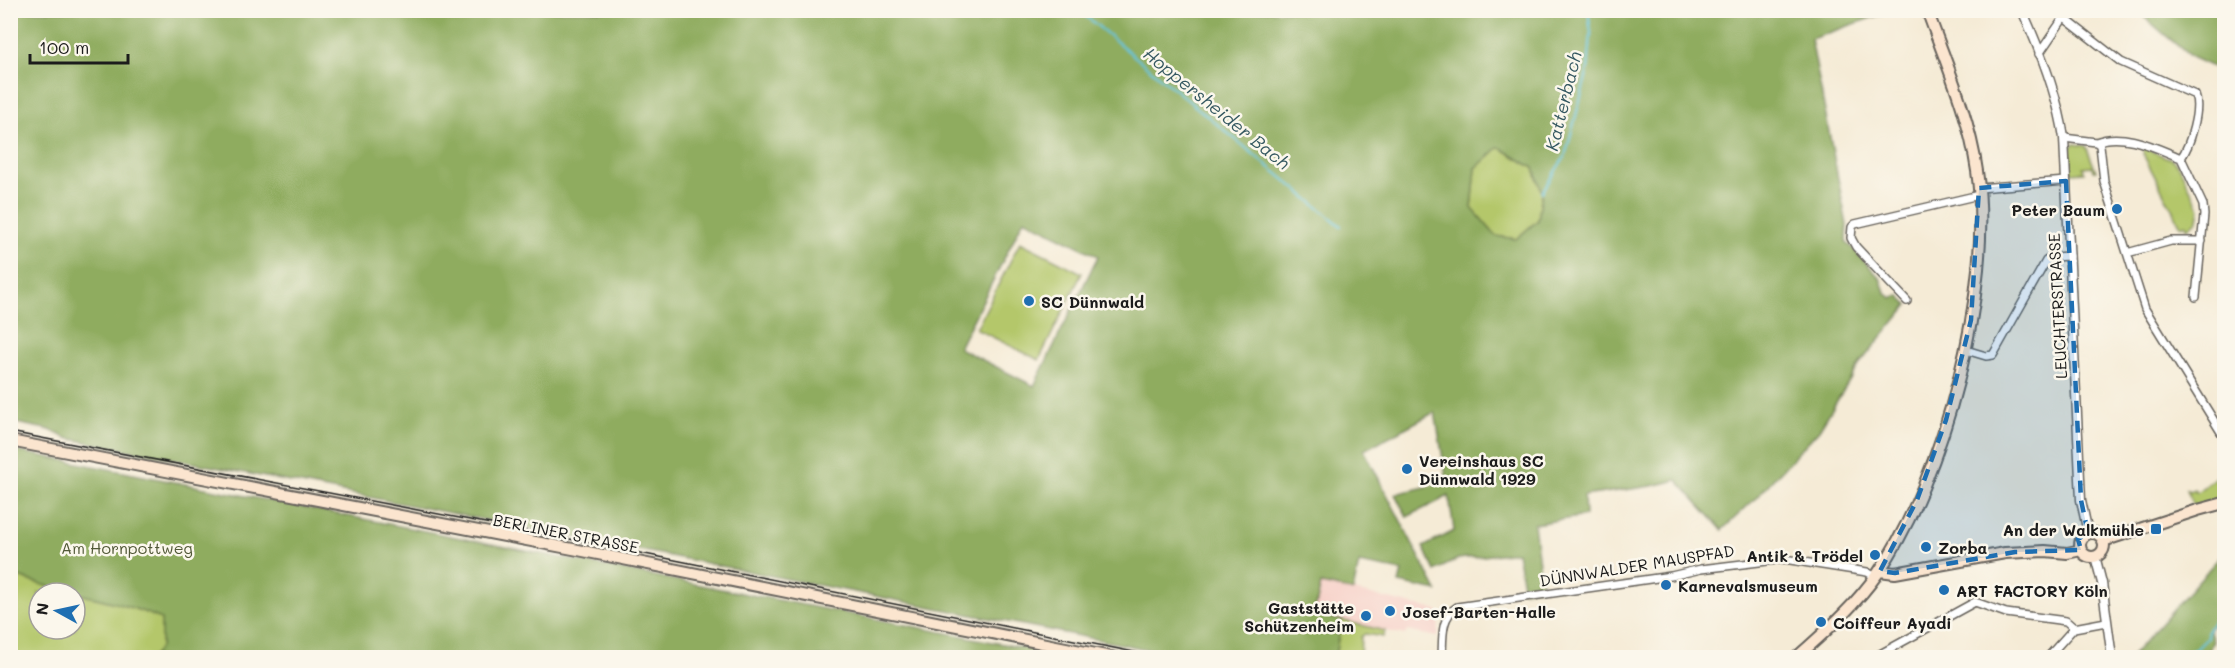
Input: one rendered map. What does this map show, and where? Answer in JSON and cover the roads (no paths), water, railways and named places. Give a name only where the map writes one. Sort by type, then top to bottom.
[{"type":"main road","points":[[1796,657],[1842,616],[1878,574],[1902,533],[1917,500],[1946,420],[1966,350],[1976,283],[1979,192],[1967,126],[1927,10]]},
{"type":"main road","name":"BERLINER STRASSE","points":[[10,441],[1116,657]]},
{"type":"main road","points":[[2103,541],[2224,503]]},
{"type":"main road","points":[[2088,533],[2099,535],[2103,541],[2103,549],[2095,556],[2087,556],[2081,550],[2082,539],[2088,533]]},
{"type":"main road","name":"DÜNNWALDER MAUSPFAD","points":[[1878,574],[2015,552],[2067,553],[2081,550]]},
{"type":"street","name":"LEUCHTERSTRASSE","points":[[2022,10],[2040,54],[2058,110],[2064,138],[2081,501],[2088,533]]},
{"type":"street","points":[[2040,54],[2069,10]]},
{"type":"street","points":[[2063,17],[2121,62],[2195,95],[2198,108],[2186,150],[2181,158]]},
{"type":"street","points":[[2064,138],[2096,142],[2106,138],[2138,141],[2181,158],[2203,205],[2196,297]]},
{"type":"street","points":[[2096,142],[2101,150],[2104,181],[2145,309],[2224,437]]},
{"type":"street","points":[[1907,301],[1856,247],[1851,238],[1851,227],[1855,224],[1979,192],[2066,181]]},
{"type":"street","points":[[2127,254],[2170,241],[2202,241]]},
{"type":"street","points":[[1966,350],[1986,356],[1993,355],[2046,261],[2052,257],[2070,256]]},
{"type":"street","points":[[2095,556],[2102,583],[2112,657]]},
{"type":"street","name":"DÜNNWALDER MAUSPFAD","points":[[1442,657],[1444,626],[1450,611],[1457,607],[1626,583],[1701,569],[1784,559],[1878,574]]},
{"type":"street","points":[[1873,657],[1975,602],[2006,612],[2066,621],[2074,628]]},
{"type":"street","points":[[2047,657],[2074,628],[2106,622]]},
{"type":"waterway","name":"Hoppersheider Bach","points":[[1076,10],[1341,226]]},
{"type":"waterway","name":"Katterbach","points":[[1542,192],[1565,156],[1588,69],[1591,33],[1588,10]]},
{"type":"waterway","points":[[2183,658],[2207,638],[2208,629],[2224,607]]},
{"type":"tram line","points":[[10,432],[580,541],[1164,658]]},
{"type":"place","name":"Peter Baum","points":[[2117,209]]},
{"type":"place","name":"SC Dünnwald","points":[[1029,301]]},
{"type":"place","name":"Vereinshaus SC Dünnwald 1929","points":[[1407,469]]},
{"type":"place","name":"An der Walkmühle","points":[[2156,529]]},
{"type":"place","name":"Zorba","points":[[1926,547]]},
{"type":"place","name":"Antik & Trödel","points":[[1875,555]]},
{"type":"place","name":"Karnevalsmuseum","points":[[1666,585]]},
{"type":"place","name":"ART FACTORY Köln","points":[[1944,590]]},
{"type":"place","name":"Josef-Barten-Halle","points":[[1390,611]]},
{"type":"place","name":"Gaststätte Schützenheim","points":[[1366,616]]},
{"type":"place","name":"Coiffeur Ayadi","points":[[1821,622]]},
{"type":"park label","name":"Am Hornpottweg","points":[[127,547]]}]
